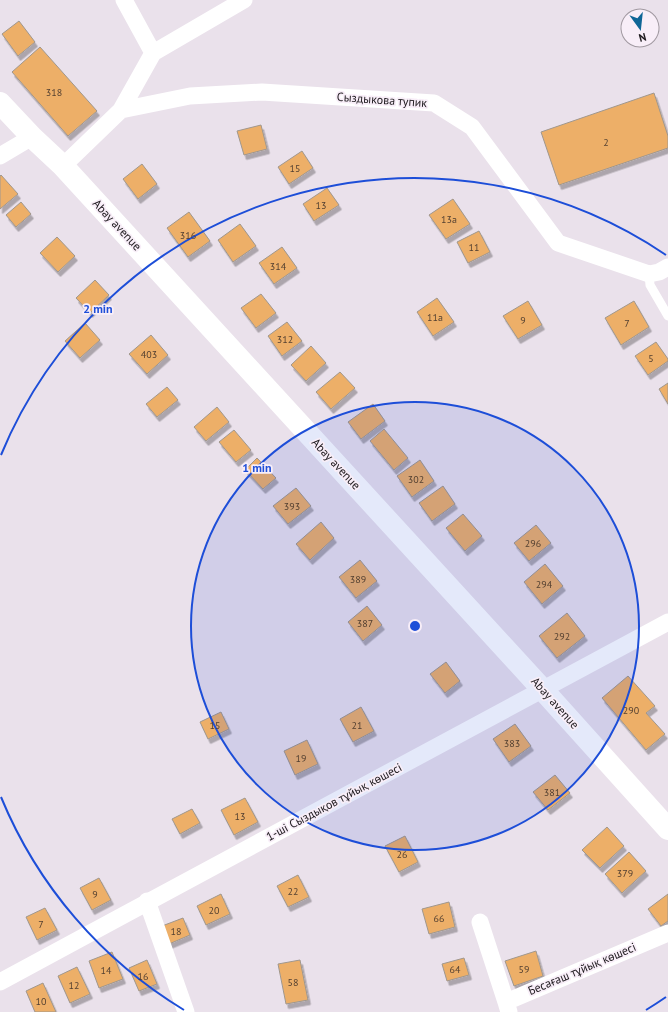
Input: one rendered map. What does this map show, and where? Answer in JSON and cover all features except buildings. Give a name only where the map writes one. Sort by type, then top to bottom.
[{"type":"street","points":[[124,0],[152,53]]},
{"type":"street","points":[[63,166],[121,110],[152,53],[244,0]]},
{"type":"street","name":"Сыздыкова тупик","points":[[121,110],[190,96],[262,92],[434,103],[472,128],[558,243],[649,274]]},
{"type":"street","name":"Abay avenue","points":[[0,103],[32,137],[63,166],[543,690],[668,829]]},
{"type":"street","points":[[0,156],[32,137]]},
{"type":"street","points":[[649,274],[658,272],[668,267]]},
{"type":"street","name":"1-ші Сыздықов тұйық көшесі","points":[[0,982],[668,622]]},
{"type":"street","points":[[148,901],[186,1012]]},
{"type":"street","points":[[480,922],[508,1007]]},
{"type":"street","name":"Бесағаш тұйық көшесі","points":[[508,1007],[668,932]]},
{"type":"lane","points":[[649,274],[650,285],[668,316]]}]
